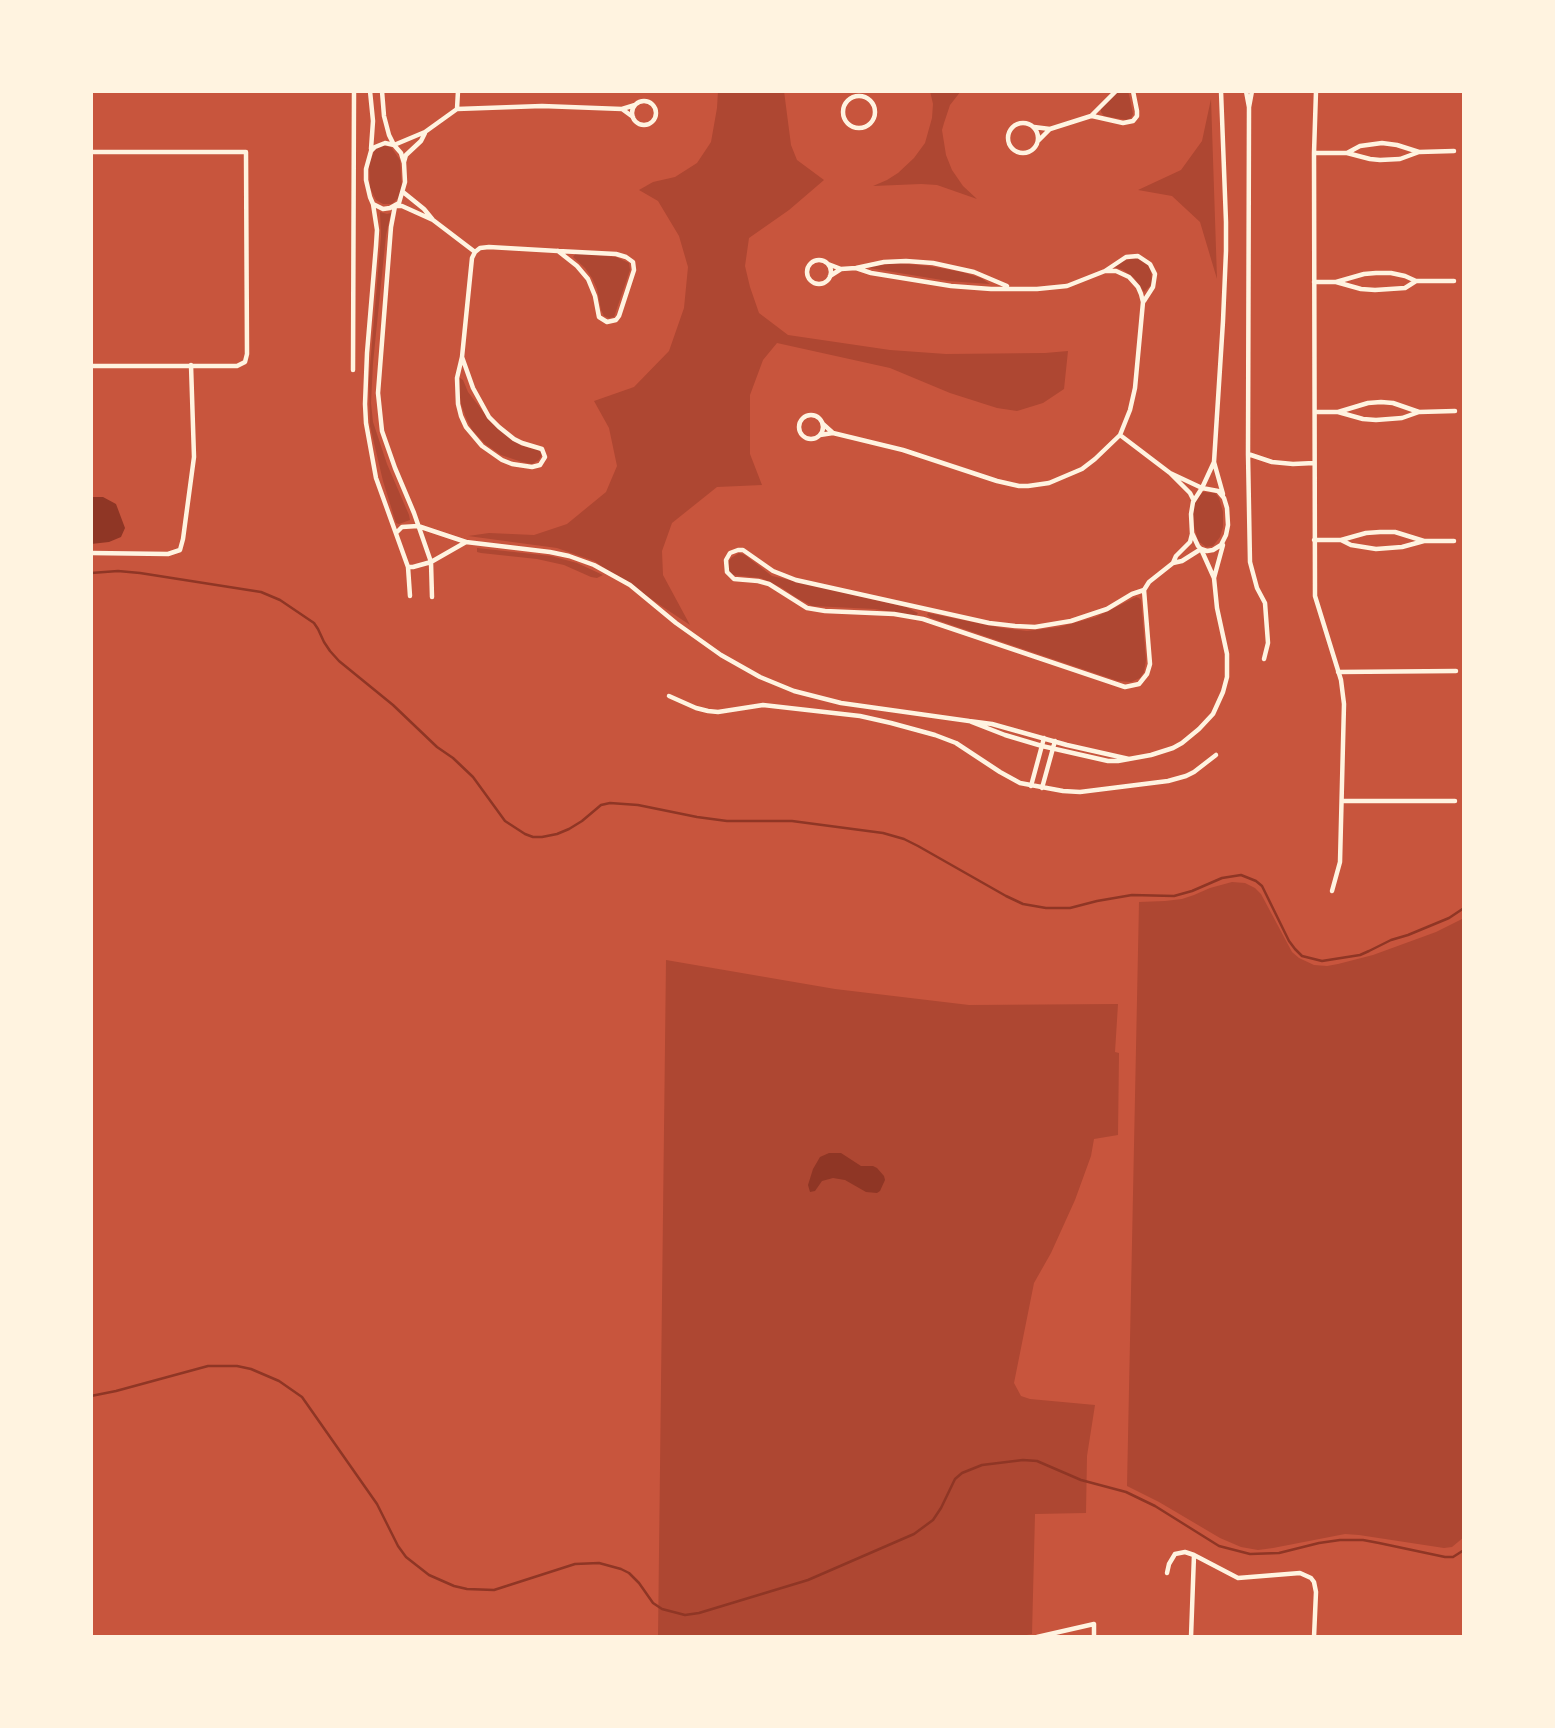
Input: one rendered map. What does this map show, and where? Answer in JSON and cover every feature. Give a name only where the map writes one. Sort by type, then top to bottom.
[{"type":"street","points":[[353,370],[354,91]]},
{"type":"street","points":[[370,91],[373,121],[366,180],[373,204],[376,238],[367,353],[366,423],[376,478],[408,567],[410,596]]},
{"type":"street","points":[[382,91],[384,116],[389,135],[401,153],[405,182],[401,199],[395,206],[391,227],[379,371],[379,411],[386,444],[431,562],[432,597]]},
{"type":"street","points":[[457,110],[458,91]]},
{"type":"street","points":[[860,91],[849,99],[843,108],[845,119],[853,126],[863,127],[872,120],[875,110],[867,91]]},
{"type":"street","points":[[1050,129],[1032,151],[1022,154],[1012,150],[1007,141],[1007,135],[1013,126],[1023,123],[1050,129],[1091,116],[1116,91]]},
{"type":"street","points":[[1091,116],[1123,123],[1133,121],[1137,111],[1133,91]]},
{"type":"street","points":[[1214,578],[1228,516],[1214,462],[1226,251],[1221,91]]},
{"type":"street","points":[[1246,91],[1249,107]]},
{"type":"street","points":[[1252,91],[1249,107],[1250,562],[1257,588],[1265,604],[1268,643],[1264,659]]},
{"type":"street","points":[[1316,91],[1315,596],[1338,672],[1344,704],[1340,862],[1332,891]]},
{"type":"street","points":[[854,96],[870,100]]},
{"type":"street","points":[[371,151],[379,144],[394,145],[425,132],[457,110],[541,106],[622,109],[642,101],[650,103],[655,109],[655,117],[650,123],[638,123],[622,109]]},
{"type":"street","points":[[633,117],[632,110],[635,105]]},
{"type":"street","points":[[1032,126],[1037,133],[1038,142]]},
{"type":"street","points":[[404,163],[425,132]]},
{"type":"street","points":[[1347,153],[1360,146],[1382,143],[1419,152]]},
{"type":"street","points":[[1314,153],[1347,153],[1380,160],[1400,159],[1419,152],[1454,151]]},
{"type":"street","points":[[91,152],[246,152],[247,354],[245,362],[237,366],[91,366]]},
{"type":"street","points":[[403,192],[433,220]]},
{"type":"street","points":[[373,204],[383,209],[402,206],[433,220],[475,252]]},
{"type":"street","points":[[462,357],[473,388],[489,417],[514,439],[542,449],[545,457],[540,465],[522,467],[502,460],[481,446],[466,427],[458,404],[457,378],[462,357],[472,258],[480,248],[489,247],[615,254],[626,257],[633,262],[633,275],[616,320],[607,322],[599,317],[588,279],[577,265],[558,251]]},
{"type":"street","points":[[856,268],[871,273],[951,286],[1037,289],[1066,286],[1105,271],[1117,262],[1138,256],[1150,264],[1155,274],[1153,287],[1143,302]]},
{"type":"street","points":[[841,268],[824,282],[813,282],[808,275],[808,268],[813,261],[821,260],[841,268],[906,261],[933,263],[974,272],[1011,288]]},
{"type":"street","points":[[828,264],[830,276]]},
{"type":"street","points":[[822,424],[833,433],[903,450],[997,481],[1028,486],[1060,479],[1082,469],[1120,435],[1133,399],[1143,302],[1134,281],[1124,274],[1105,271]]},
{"type":"street","points":[[1336,282],[1376,273],[1391,273],[1416,281],[1454,281]]},
{"type":"street","points":[[1314,282],[1336,282],[1361,289],[1390,290],[1405,288],[1416,281]]},
{"type":"street","points":[[91,554],[167,554],[180,550],[194,457],[191,365]]},
{"type":"street","points":[[1338,412],[1381,402],[1419,412]]},
{"type":"street","points":[[1315,412],[1338,412],[1376,420],[1402,418],[1419,412],[1455,411]]},
{"type":"street","points":[[819,436],[823,430],[818,417],[810,415],[803,418],[799,426],[808,438],[812,439],[833,433]]},
{"type":"street","points":[[1120,435],[1170,473],[1190,493],[1193,502]]},
{"type":"street","points":[[1248,454],[1272,462],[1314,463]]},
{"type":"street","points":[[1144,590],[1150,664],[1144,679],[1133,686],[1116,685],[923,619],[880,612],[807,608],[769,584],[734,579],[727,572],[726,560],[730,553],[744,550],[781,576],[989,623],[1035,627],[1072,621],[1107,609],[1144,590],[1173,563],[1190,542],[1193,502],[1214,462]]},
{"type":"street","points":[[1170,473],[1202,488],[1218,491],[1224,498]]},
{"type":"street","points":[[395,533],[402,527],[418,526],[466,542],[550,552],[594,565],[630,585],[685,630],[721,655],[760,677],[794,691],[841,703],[992,724],[1129,759]]},
{"type":"street","points":[[1314,540],[1341,540],[1366,533],[1395,532],[1424,541]]},
{"type":"street","points":[[969,721],[1042,746],[1108,761],[1163,752],[1182,743],[1207,722],[1219,703],[1226,684],[1227,654],[1217,608],[1214,578],[1192,533]]},
{"type":"street","points":[[1341,540],[1351,545],[1376,549],[1402,547],[1424,541],[1454,541]]},
{"type":"street","points":[[1201,549],[1213,550],[1224,541]]},
{"type":"street","points":[[408,567],[431,562],[466,542]]},
{"type":"street","points":[[1173,563],[1182,561],[1201,549]]},
{"type":"street","points":[[923,619],[926,608]]},
{"type":"street","points":[[1338,672],[1456,671]]},
{"type":"street","points":[[669,696],[708,711],[763,705],[860,716],[891,723],[956,743],[1011,778],[1031,786],[1063,792],[1168,781],[1194,772],[1216,755]]},
{"type":"street","points":[[1031,786],[1044,738]]},
{"type":"street","points":[[1042,788],[1055,741]]},
{"type":"street","points":[[1342,801],[1455,801]]},
{"type":"street","points":[[1167,1573],[1175,1554],[1185,1552],[1238,1577],[1300,1573],[1314,1582],[1314,1637]]},
{"type":"street","points":[[1191,1637],[1194,1555]]},
{"type":"street","points":[[1037,1637],[1094,1624],[1094,1637]]},
{"type":"shaded area","points":[[718,91],[784,91],[791,145],[797,160],[824,180],[789,210],[749,238],[745,266],[759,313],[788,335],[890,350],[946,354],[1068,351],[1064,389],[1043,403],[1017,411],[997,408],[950,393],[890,368],[777,343],[763,360],[750,395],[750,454],[762,485],[717,487],[672,523],[662,551],[663,575],[690,625],[594,561],[557,548],[468,536],[489,533],[534,535],[567,524],[606,492],[617,466],[609,428],[594,401],[634,387],[669,351],[684,308],[688,267],[679,236],[658,201],[639,190],[653,182],[675,177],[697,163],[711,142]]},
{"type":"shaded area","points":[[930,91],[961,91],[950,105],[942,130],[946,155],[952,170],[963,186],[977,199],[937,185],[873,186],[898,173],[925,143],[932,118]]},
{"type":"shaded area","points":[[1119,91],[1128,91],[1133,114],[1127,120],[1104,116],[1101,112],[1101,108]]},
{"type":"shaded area","points":[[1211,99],[1217,279],[1200,222],[1172,196],[1138,190],[1181,170],[1202,141]]},
{"type":"shaded area","points":[[381,145],[391,147],[400,160],[402,189],[392,204],[383,204],[376,200],[370,188],[369,164],[375,149]]},
{"type":"shaded area","points":[[380,212],[391,213],[386,235],[371,403],[373,422],[387,464],[409,515],[410,520],[399,524],[396,523],[383,481],[370,426],[369,378],[381,236]]},
{"type":"shaded area","points":[[576,253],[616,257],[629,263],[630,270],[614,317],[604,316],[597,289],[585,268],[573,257]]},
{"type":"shaded area","points":[[1136,258],[1149,266],[1151,272],[1152,282],[1144,292],[1134,278],[1114,267],[1123,261]]},
{"type":"shaded area","points":[[897,263],[962,272],[990,284],[948,281],[869,268]]},
{"type":"shaded area","points":[[460,378],[492,423],[515,442],[538,449],[542,454],[539,460],[532,464],[522,462],[501,455],[485,444],[472,430],[466,418],[459,391]]},
{"type":"shaded area","points":[[1203,492],[1215,493],[1223,512],[1220,537],[1213,546],[1206,547],[1198,541],[1193,511],[1195,502]]},
{"type":"shaded area","points":[[91,497],[103,497],[116,504],[125,528],[121,537],[109,542],[91,544]]},
{"type":"shaded area","points":[[477,548],[551,556],[577,563],[603,575],[591,577],[564,565],[481,553],[477,552]]},
{"type":"shaded area","points":[[739,553],[772,576],[906,607],[918,613],[916,616],[875,609],[812,606],[761,578],[732,575],[728,563]]},
{"type":"shaded area","points":[[1136,597],[1141,600],[1146,660],[1140,678],[1131,682],[1118,681],[927,615],[928,613],[1027,631],[1059,627],[1096,617]]},
{"type":"shaded area","points":[[1232,882],[1245,883],[1261,894],[1292,952],[1314,965],[1327,966],[1373,955],[1436,932],[1464,918],[1464,1537],[1452,1547],[1345,1534],[1258,1550],[1241,1547],[1127,1486],[1139,902],[1182,899]]},
{"type":"shaded area","points":[[666,960],[835,989],[969,1005],[1118,1004],[1115,1052],[1119,1053],[1118,1135],[1094,1139],[1091,1156],[1075,1200],[1034,1283],[1014,1383],[1021,1396],[1030,1399],[1095,1405],[1087,1456],[1086,1513],[1035,1514],[1032,1634],[1015,1637],[658,1637]]},
{"type":"shaded area","points":[[829,1153],[841,1153],[861,1166],[877,1168],[885,1180],[880,1191],[866,1192],[845,1180],[833,1178],[822,1181],[815,1191],[810,1192],[808,1185],[813,1169],[820,1157]]},
{"type":"waterway","points":[[91,573],[140,573],[261,592],[280,600],[314,623],[339,661],[473,777],[505,821],[533,837],[557,834],[569,829],[601,805],[610,803],[638,805],[727,821],[792,821],[883,833],[918,846],[1023,904],[1046,908],[1070,908],[1132,895],[1174,896],[1222,878],[1241,875],[1262,886],[1295,949],[1302,956],[1322,961],[1360,955],[1449,918],[1464,908]]},
{"type":"waterway","points":[[91,1396],[208,1366],[251,1369],[279,1381],[302,1397],[377,1504],[398,1546],[406,1557],[429,1575],[454,1586],[494,1590],[575,1564],[599,1563],[629,1573],[653,1603],[662,1609],[685,1615],[808,1580],[914,1534],[933,1520],[955,1479],[962,1473],[982,1465],[1023,1460],[1037,1461],[1081,1480],[1126,1492],[1155,1506],[1219,1546],[1250,1554],[1279,1553],[1340,1540],[1363,1540],[1445,1557],[1453,1557],[1464,1550]]}]
